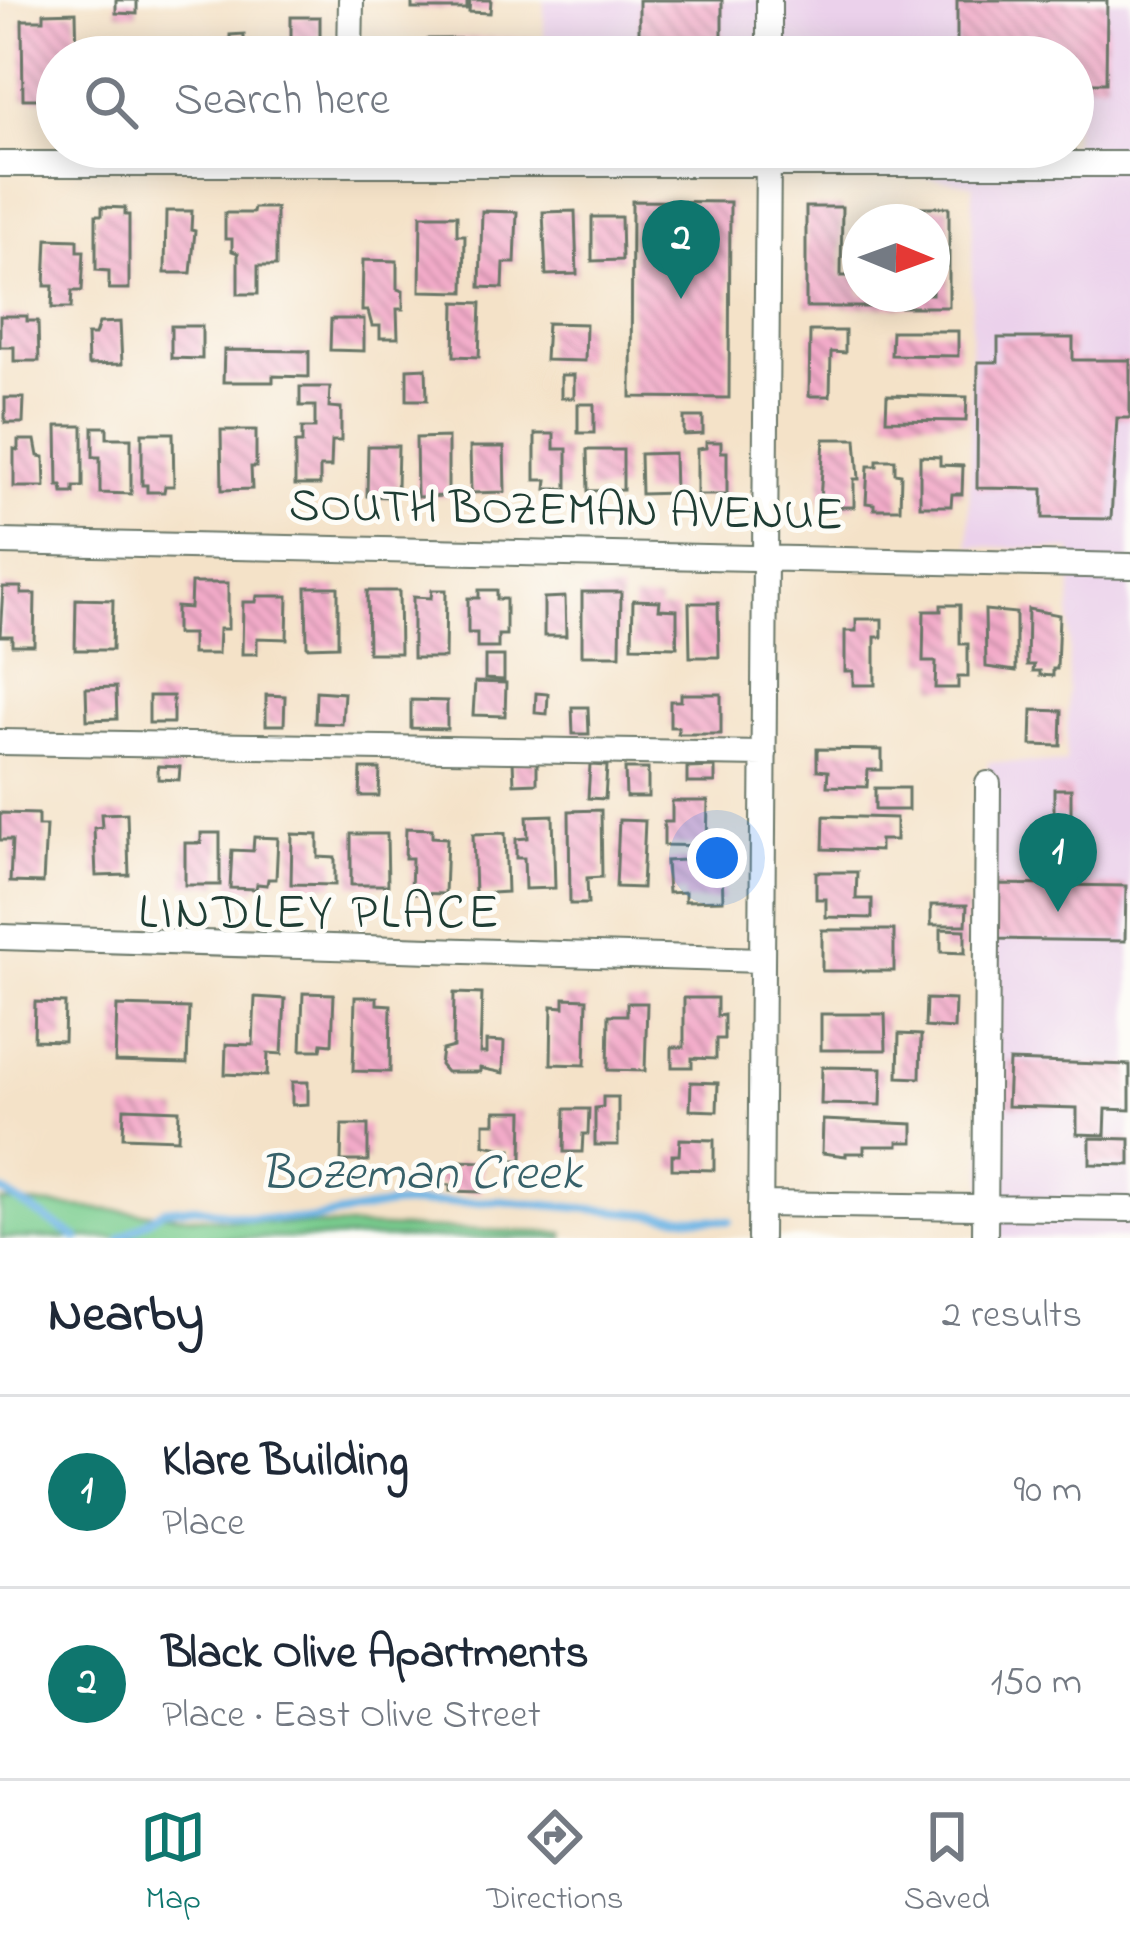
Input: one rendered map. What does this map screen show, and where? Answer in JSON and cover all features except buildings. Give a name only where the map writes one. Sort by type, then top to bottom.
[{"type":"street","points":[[350,36],[351,0]]},
{"type":"street","points":[[769,0],[769,36]]},
{"type":"street","points":[[0,164],[36,163]]},
{"type":"street","points":[[1094,163],[1130,164]]},
{"type":"street","points":[[760,1238],[768,168]]},
{"type":"street","name":"SOUTH BOZEMAN AVENUE","points":[[0,542],[1130,566]]},
{"type":"street","points":[[0,742],[764,754]]},
{"type":"street","points":[[985,1238],[988,784]]},
{"type":"street","points":[[0,937],[762,960]]},
{"type":"street","points":[[760,1204],[1130,1209]]},
{"type":"shaded area","points":[[544,0],[1130,0],[1130,1238],[982,1238],[988,762],[1066,763],[1072,550],[969,546],[973,185],[876,168],[1094,168],[1094,36],[544,36]]},
{"type":"green space","points":[[0,1201],[280,1224],[564,1233],[564,1238],[0,1238]]},
{"type":"waterway","name":"Bozeman Creek","points":[[0,1190],[77,1238]]},
{"type":"waterway","name":"Bozeman Creek","points":[[121,1238],[164,1210],[195,1207],[249,1218],[309,1220],[390,1205],[499,1201],[729,1221]]},
{"type":"place","name":"Black Olive Apartments","points":[[681,299]]},
{"type":"place","name":"Klare Building","points":[[1058,912]]},
{"type":"district","name":"LINDLEY PLACE","points":[[320,914]]}]
